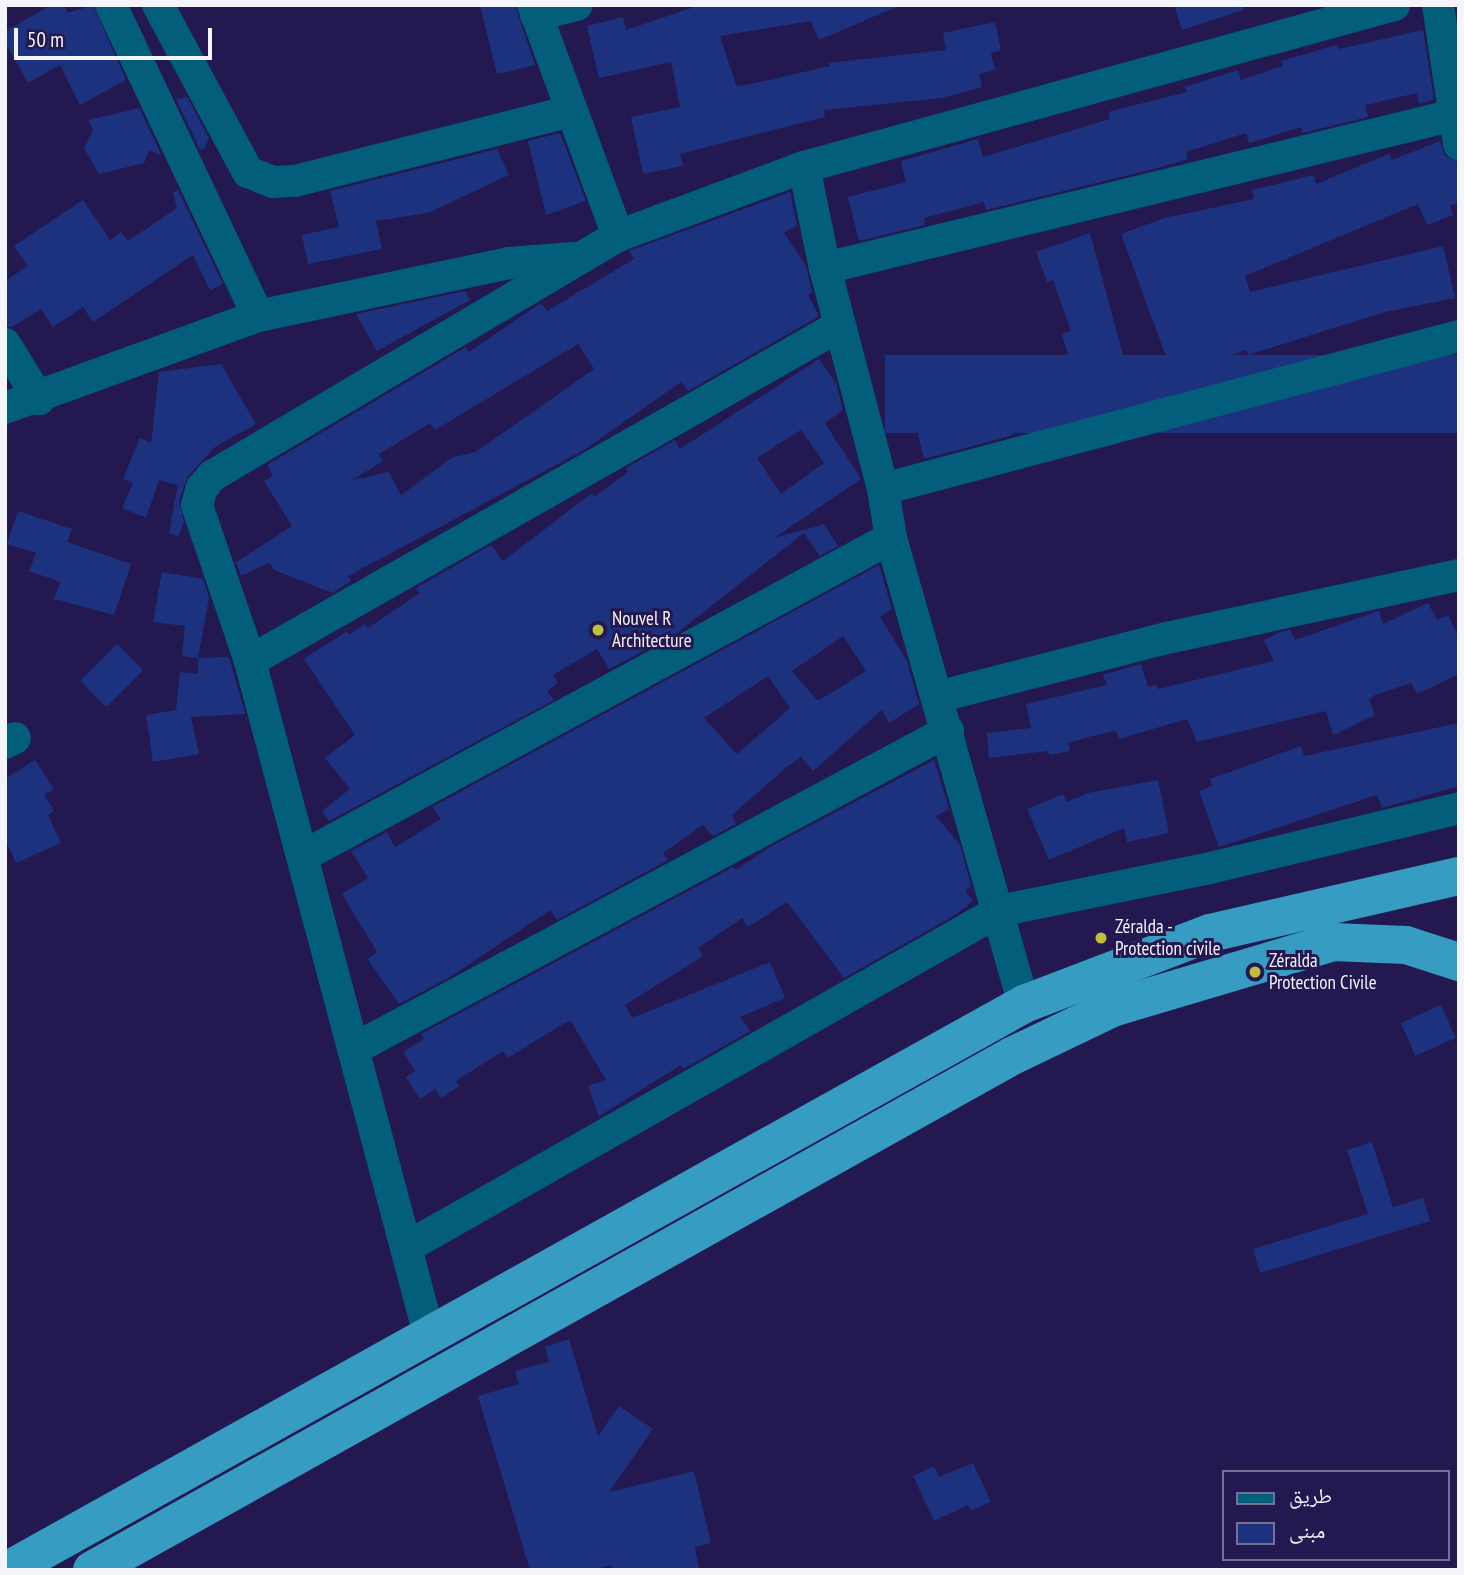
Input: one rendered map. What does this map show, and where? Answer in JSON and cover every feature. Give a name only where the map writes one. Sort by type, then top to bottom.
[{"type":"highway","points":[[8,1570],[430,1338],[1024,1004],[1210,933],[1459,876]]},
{"type":"highway","points":[[92,1570],[1012,1056],[1112,1008],[1333,942],[1406,945],[1459,962]]},
{"type":"street","points":[[111,5],[258,316]]},
{"type":"street","points":[[158,5],[248,172],[273,181],[295,181],[571,111]]},
{"type":"street","points":[[577,5],[534,10],[618,236]]},
{"type":"street","points":[[430,1338],[250,661],[197,505],[202,488],[212,476],[618,236],[804,167],[1394,5]]},
{"type":"street","points":[[825,268],[1456,129],[1438,5]]},
{"type":"street","points":[[804,167],[839,326],[883,489],[891,538],[1024,1004]]},
{"type":"street","points":[[5,408],[39,399],[258,316],[509,263],[582,258]]},
{"type":"street","points":[[250,661],[839,326]]},
{"type":"street","points":[[883,489],[1459,336]]},
{"type":"street","points":[[5,344],[39,399]]},
{"type":"street","points":[[303,856],[891,538]]},
{"type":"street","points":[[937,697],[1167,638],[1459,575]]},
{"type":"street","points":[[354,1049],[948,731]]},
{"type":"street","points":[[407,1247],[999,911],[1210,868],[1459,808]]},
{"type":"building","points":[[52,5],[64,5],[68,13],[93,5],[126,80],[80,105],[60,65],[28,83],[5,42],[5,31]]},
{"type":"building","points":[[480,5],[515,5],[535,65],[497,74]]},
{"type":"building","points":[[700,5],[901,5],[819,40],[811,21],[720,36],[736,85],[742,86],[830,66],[828,63],[946,50],[943,33],[995,22],[1001,50],[991,53],[995,70],[979,74],[982,87],[942,98],[824,110],[825,117],[680,154],[683,166],[643,174],[631,117],[680,107],[671,62],[599,78],[587,26],[623,17],[626,30]]},
{"type":"building","points":[[1174,5],[1243,5],[1243,10],[1182,30]]},
{"type":"building","points":[[1423,30],[1434,99],[1419,104],[1417,93],[1365,105],[1368,117],[1303,133],[1301,127],[1249,143],[1246,133],[1186,152],[1188,159],[1161,167],[986,210],[984,202],[924,218],[925,225],[859,241],[848,197],[906,182],[901,161],[978,139],[983,157],[1110,119],[1108,112],[1187,92],[1185,87],[1238,70],[1241,80],[1283,66],[1281,61],[1337,45],[1339,49]]},
{"type":"building","points":[[187,97],[209,138],[204,149],[200,150],[176,99]]},
{"type":"building","points":[[139,108],[162,156],[149,150],[144,163],[99,174],[84,148],[93,130],[88,120]]},
{"type":"building","points":[[560,133],[586,201],[546,215],[528,141]]},
{"type":"building","points":[[1440,141],[1445,156],[1459,162],[1459,202],[1450,206],[1453,215],[1427,225],[1418,204],[1245,276],[1250,292],[1443,246],[1455,298],[1385,312],[1248,355],[1246,350],[1178,374],[1172,357],[1167,359],[1121,234],[1165,218],[1254,199],[1252,190],[1314,175],[1316,184],[1389,154],[1392,160]]},
{"type":"building","points":[[497,149],[509,175],[428,213],[376,221],[382,249],[308,264],[302,235],[339,227],[330,191]]},
{"type":"building","points":[[178,190],[223,284],[210,290],[193,255],[93,322],[83,307],[53,327],[41,309],[12,327],[5,326],[5,281],[28,266],[14,246],[83,200],[110,240],[121,232],[128,241],[177,208],[173,193]]},
{"type":"building","points":[[790,192],[797,225],[784,233],[806,266],[812,292],[808,295],[819,316],[688,391],[681,382],[584,450],[348,576],[351,581],[332,593],[274,570],[269,563],[241,576],[236,562],[292,526],[264,481],[273,476],[267,465],[466,347],[469,352],[541,303],[547,311],[634,259],[629,251]],"holes":[[[578,344],[594,369],[476,452],[453,457],[401,495],[389,472],[352,480],[383,461],[379,454],[430,423],[435,430]]]},
{"type":"building","points":[[1090,233],[1126,366],[1075,380],[1062,334],[1071,331],[1053,280],[1047,282],[1036,252]]},
{"type":"building","points":[[465,291],[470,300],[377,351],[356,314]]},
{"type":"building","points":[[885,355],[1459,355],[1459,433],[885,433]]},
{"type":"building","points":[[819,359],[836,383],[843,410],[825,423],[861,479],[774,538],[824,524],[838,546],[820,556],[804,533],[677,633],[609,669],[597,649],[553,675],[558,683],[547,691],[554,700],[329,821],[322,811],[350,789],[325,758],[355,735],[304,659],[347,631],[349,635],[365,624],[368,628],[420,593],[416,588],[491,545],[503,561],[592,493],[594,497],[628,472],[626,468],[675,440],[680,449]],"holes":[[[801,430],[824,463],[781,494],[757,458]]]},
{"type":"building","points":[[221,364],[256,424],[215,447],[188,476],[179,500],[184,523],[178,536],[169,533],[178,485],[159,480],[146,518],[122,508],[133,483],[123,479],[140,438],[151,443],[159,372]]},
{"type":"building","points":[[942,374],[946,389],[999,376],[1013,435],[924,459],[906,382]]},
{"type":"building","points":[[18,511],[72,529],[67,542],[131,564],[114,615],[54,599],[60,582],[29,571],[36,553],[7,544]]},
{"type":"building","points":[[879,565],[892,609],[880,617],[907,661],[919,704],[889,723],[882,710],[813,771],[801,757],[788,766],[732,815],[736,824],[713,836],[703,825],[663,853],[668,860],[557,920],[550,910],[450,977],[399,1004],[367,959],[377,952],[342,894],[368,878],[351,851],[387,832],[395,847],[441,819],[432,807]],"holes":[[[843,636],[866,671],[818,701],[792,671]],[[768,676],[790,708],[737,754],[704,718]]]},
{"type":"building","points":[[162,572],[203,579],[209,598],[198,658],[182,656],[185,626],[153,622]]},
{"type":"building","points":[[1428,603],[1437,620],[1448,615],[1459,638],[1459,674],[1417,694],[1411,683],[1375,695],[1369,699],[1375,715],[1333,735],[1326,711],[1197,742],[1187,719],[1119,739],[1116,731],[1092,736],[1068,743],[1070,751],[1049,755],[1048,751],[989,758],[987,733],[1031,728],[1026,704],[1107,685],[1103,675],[1141,664],[1148,687],[1156,685],[1158,689],[1274,661],[1264,640],[1280,632],[1290,630],[1295,640],[1379,611],[1383,624]]},
{"type":"building","points":[[117,644],[143,670],[106,707],[80,681]]},
{"type":"building","points":[[229,657],[245,714],[191,717],[199,754],[153,762],[146,715],[176,710],[180,672],[198,674],[198,658]]},
{"type":"building","points":[[1459,723],[1459,786],[1382,808],[1377,795],[1219,847],[1199,791],[1212,786],[1210,779],[1301,746],[1304,756]]},
{"type":"building","points":[[35,760],[54,789],[44,795],[54,811],[48,815],[61,843],[16,863],[5,839],[5,779]]},
{"type":"building","points":[[934,760],[949,809],[936,816],[960,845],[971,886],[965,891],[973,901],[955,915],[844,978],[787,902],[748,927],[742,918],[698,948],[703,956],[625,1005],[632,1018],[770,962],[785,998],[740,1017],[750,1031],[683,1069],[681,1065],[599,1116],[588,1086],[606,1080],[570,1020],[507,1058],[503,1051],[456,1081],[459,1086],[441,1098],[435,1089],[420,1099],[406,1077],[415,1071],[403,1052],[424,1039],[421,1034],[733,867],[736,870],[770,847]]},
{"type":"building","points":[[1158,780],[1169,833],[1127,842],[1124,828],[1049,860],[1027,809],[1063,794],[1067,802],[1088,793]]},
{"type":"building","points":[[1441,1005],[1456,1038],[1415,1056],[1401,1023]]},
{"type":"building","points":[[1372,1142],[1393,1207],[1423,1198],[1430,1221],[1260,1273],[1253,1249],[1368,1214],[1347,1150]]},
{"type":"building","points":[[569,1339],[598,1436],[619,1406],[653,1429],[609,1492],[694,1471],[711,1543],[695,1547],[699,1570],[613,1570],[611,1565],[592,1570],[530,1570],[478,1396],[519,1384],[515,1371],[549,1362],[545,1347]]},
{"type":"building","points":[[973,1463],[991,1502],[971,1511],[968,1505],[934,1521],[913,1476],[934,1466],[939,1477]]},
{"type":"place","name":"Nouvel R Architecture","points":[[598,630]]},
{"type":"place","name":"Zéralda - Protection civile","points":[[1101,938]]},
{"type":"place","name":"Zéralda Protection Civile","points":[[1255,972]]}]
